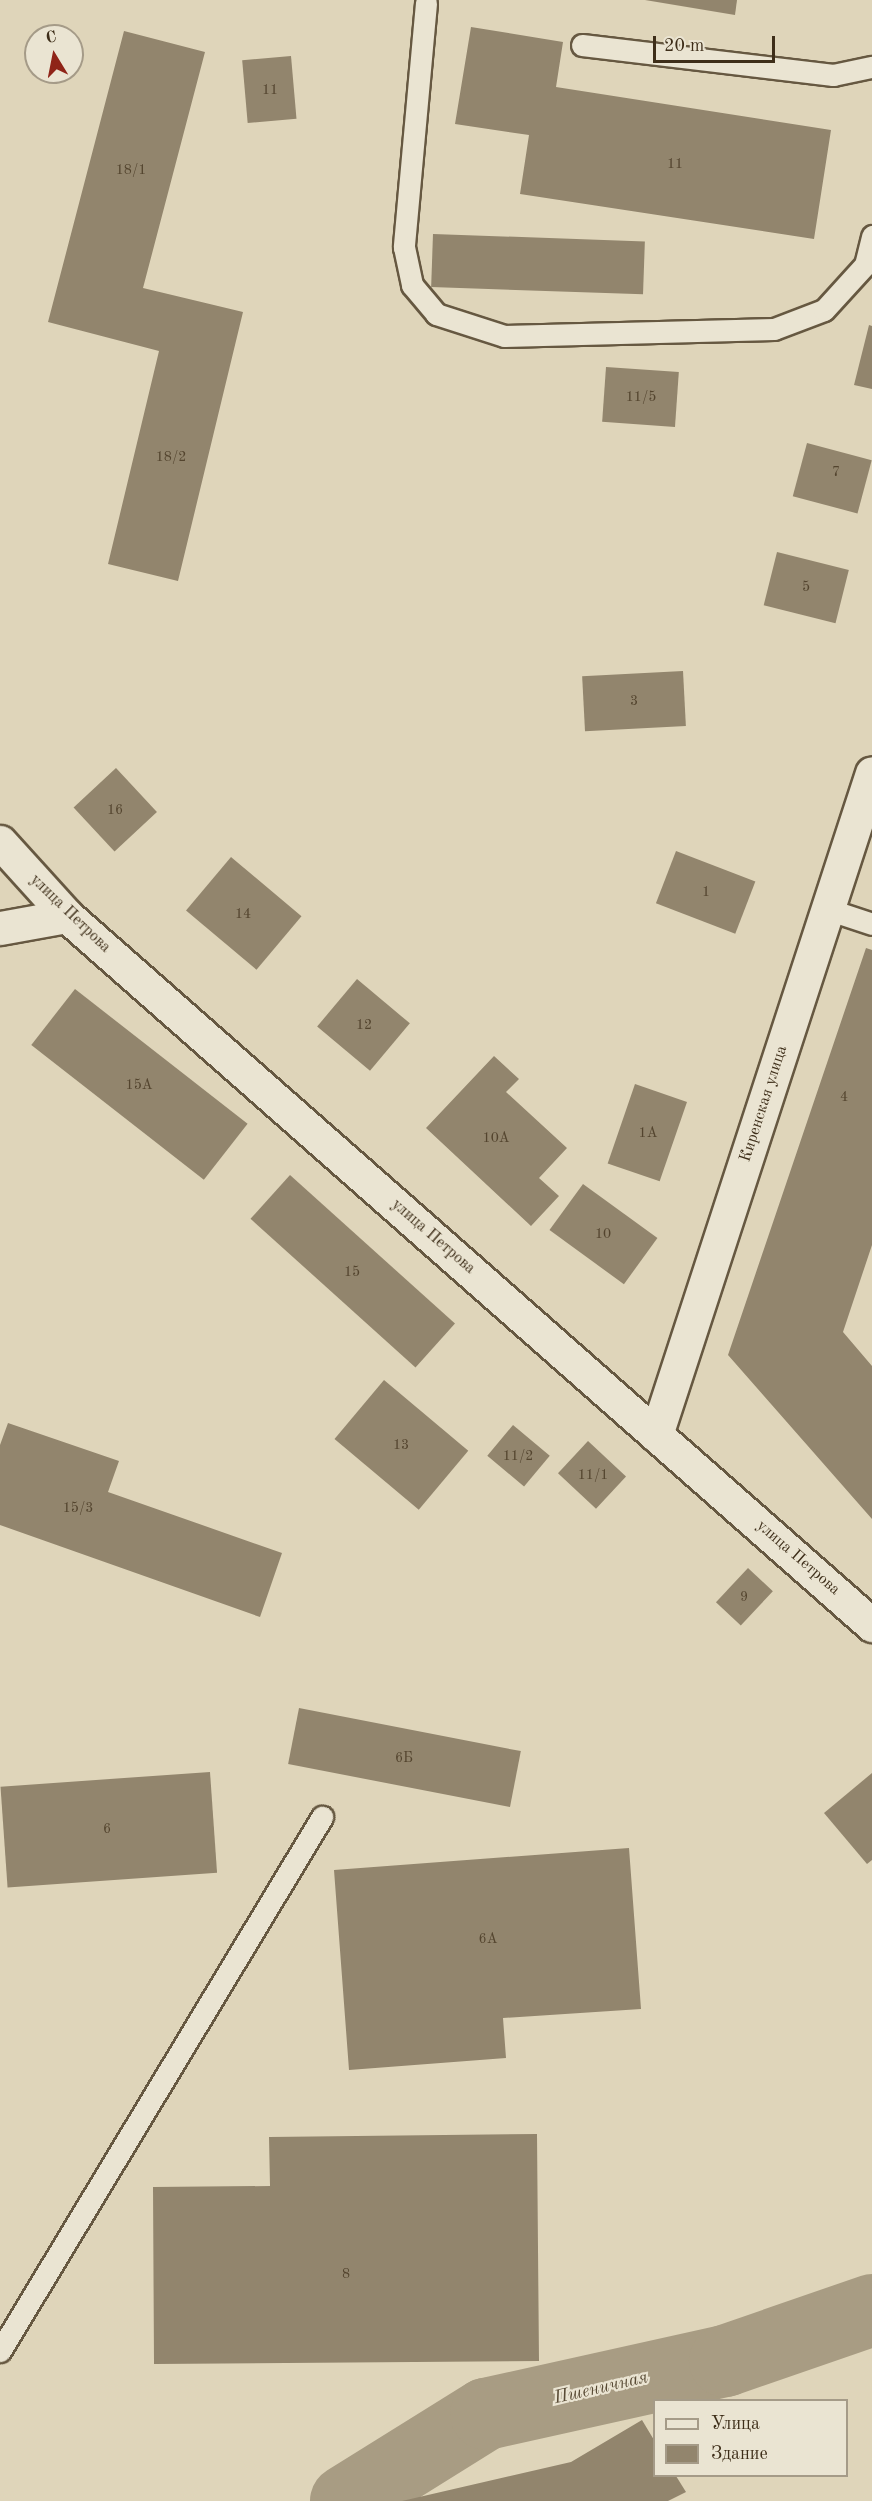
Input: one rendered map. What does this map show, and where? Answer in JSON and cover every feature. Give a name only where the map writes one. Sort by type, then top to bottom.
[{"type":"street","name":"Киренская улица","points":[[657,1435],[872,773]]},
{"type":"street","name":"улица Петрова","points":[[0,843],[67,916],[872,1625]]},
{"type":"street","points":[[0,928],[67,916]]},
{"type":"lane","points":[[426,3],[404,247],[412,285],[436,314],[504,336],[774,329],[824,310],[865,265],[872,236]]},
{"type":"lane","points":[[582,45],[833,75],[872,67]]},
{"type":"lane","points":[[827,909],[872,924]]},
{"type":"lane","points":[[0,2351],[322,1817]]},
{"type":"building","points":[[645,0],[737,0],[735,15]]},
{"type":"building","points":[[471,27],[563,42],[556,87],[831,130],[814,239],[520,194],[529,135],[455,124]]},
{"type":"building","points":[[124,31],[205,52],[143,288],[243,312],[178,581],[108,564],[159,351],[48,322]]},
{"type":"building","points":[[291,56],[296,119],[248,123],[242,60]]},
{"type":"building","points":[[433,234],[645,241],[643,294],[431,287]]},
{"type":"building","points":[[869,325],[872,326],[872,389],[854,385]]},
{"type":"building","points":[[606,367],[679,372],[675,427],[602,422]]},
{"type":"building","points":[[807,443],[872,460],[857,513],[793,496]]},
{"type":"building","points":[[777,552],[849,570],[835,623],[764,605]]},
{"type":"building","points":[[683,671],[686,726],[585,731],[582,676]]},
{"type":"building","points":[[116,768],[157,812],[115,851],[74,808]]},
{"type":"building","points":[[676,851],[755,881],[735,934],[656,903]]},
{"type":"building","points":[[231,857],[301,916],[256,970],[186,911]]},
{"type":"building","points":[[866,948],[872,950],[872,1245],[843,1332],[872,1366],[872,1519],[728,1355]]},
{"type":"building","points":[[357,979],[410,1023],[370,1071],[317,1026]]},
{"type":"building","points":[[75,989],[248,1124],[204,1180],[31,1045]]},
{"type":"building","points":[[494,1056],[519,1079],[506,1092],[567,1148],[539,1178],[559,1196],[531,1226],[426,1128]]},
{"type":"building","points":[[635,1084],[687,1102],[660,1181],[608,1163]]},
{"type":"building","points":[[290,1175],[455,1324],[415,1367],[251,1219]]},
{"type":"building","points":[[583,1184],[657,1238],[624,1284],[549,1230]]},
{"type":"building","points":[[384,1380],[468,1451],[419,1510],[335,1439]]},
{"type":"building","points":[[8,1423],[119,1461],[108,1492],[282,1553],[260,1617],[0,1525],[0,1445]]},
{"type":"building","points":[[513,1425],[550,1456],[524,1486],[487,1456]]},
{"type":"building","points":[[588,1441],[626,1476],[596,1509],[558,1473]]},
{"type":"building","points":[[748,1568],[773,1591],[741,1626],[716,1602]]},
{"type":"building","points":[[299,1708],[521,1751],[510,1807],[288,1764]]},
{"type":"building","points":[[210,1772],[217,1873],[8,1887],[1,1787]]},
{"type":"building","points":[[872,1773],[872,1860],[867,1864],[824,1813]]},
{"type":"building","points":[[629,1848],[641,2009],[503,2018],[506,2058],[349,2070],[334,1870]]},
{"type":"building","points":[[537,2134],[539,2361],[154,2364],[153,2187],[270,2186],[269,2137]]},
{"type":"building","points":[[642,2420],[653,2438],[653,2477],[677,2477],[686,2492],[668,2501],[402,2501],[571,2462]]},
{"type":"waterway","name":"Пшеничная","points":[[346,2501],[486,2414],[725,2361],[872,2310]]}]
